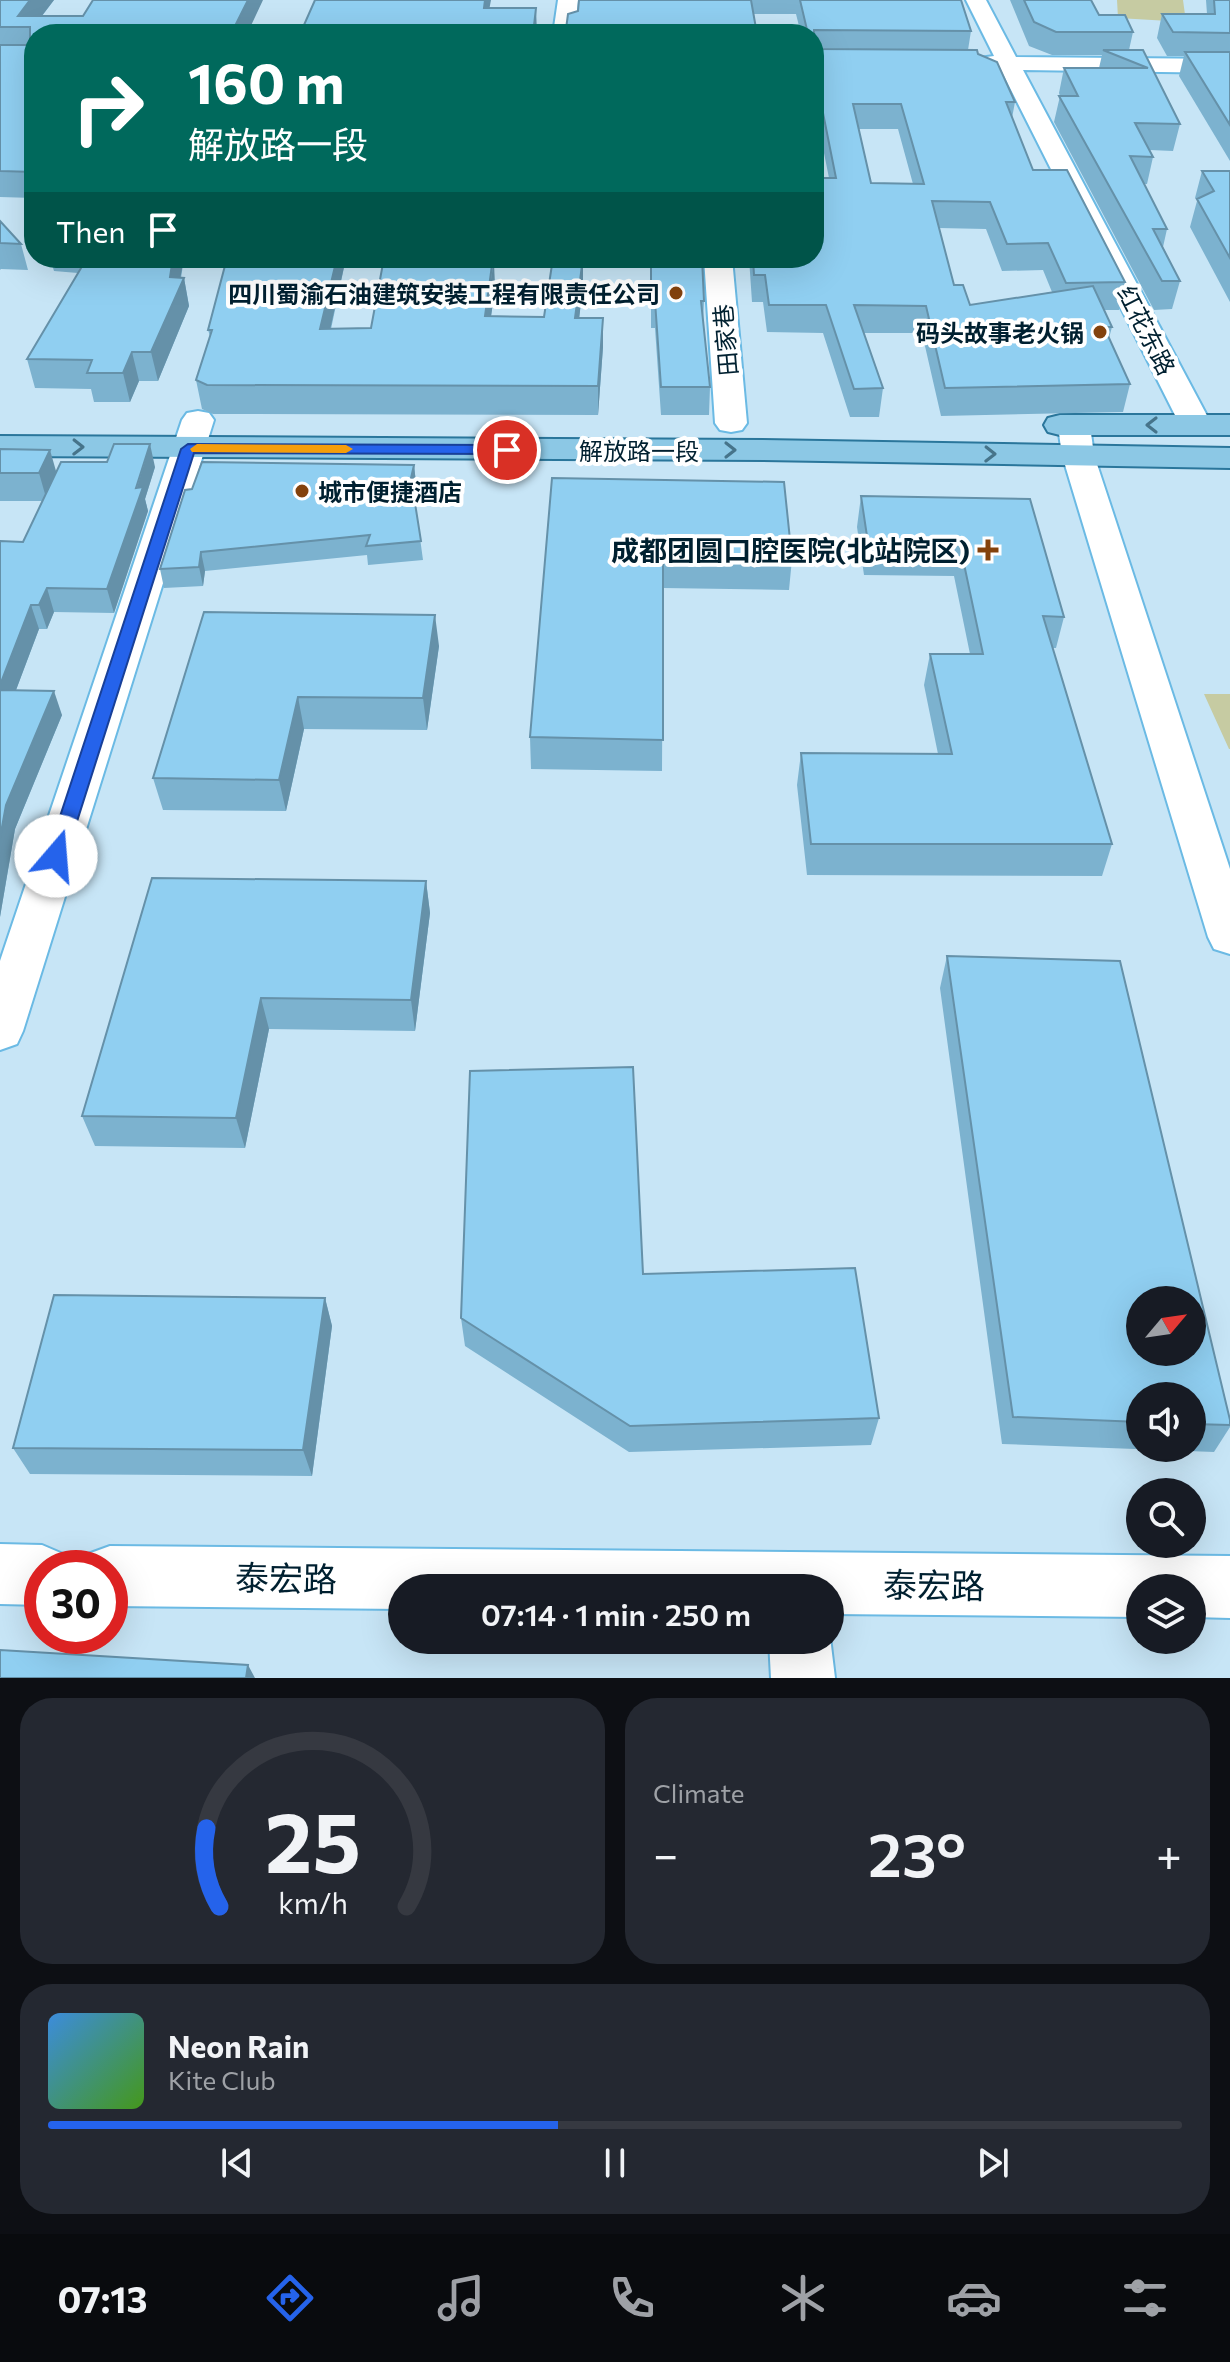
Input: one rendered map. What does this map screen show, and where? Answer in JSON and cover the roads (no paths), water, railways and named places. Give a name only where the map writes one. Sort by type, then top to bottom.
[{"type":"main road","name":"解放路一段","points":[[0,418],[193,434],[763,450],[1076,440],[1196,425],[1230,425]]},
{"type":"main road","name":"解放路一段","points":[[0,446],[193,434],[731,423],[1076,440],[1230,458]]},
{"type":"street","points":[[565,24],[568,0]]},
{"type":"street","name":"红花东路","points":[[976,0],[1196,425]]},
{"type":"street","points":[[965,63],[1230,66]]},
{"type":"street","name":"田家巷","points":[[719,268],[731,423]]},
{"type":"street","points":[[0,1031],[193,434]]},
{"type":"street","points":[[1076,440],[1230,937]]},
{"type":"street","points":[[0,1574],[24,1575]]},
{"type":"street","name":"泰宏路","points":[[128,1577],[388,1587]]},
{"type":"street","name":"泰宏路","points":[[844,1601],[1230,1587]]},
{"type":"street","points":[[801,1654],[803,1678]]},
{"type":"place","name":"四川蜀渝石油建筑安装工程有限责任公司","points":[[676,293]]},
{"type":"place","name":"码头故事老火锅","points":[[1100,332]]},
{"type":"place","name":"城市便捷酒店","points":[[302,491]]},
{"type":"place","name":"成都团圆口腔医院(北站院区)","points":[[988,550]]}]
